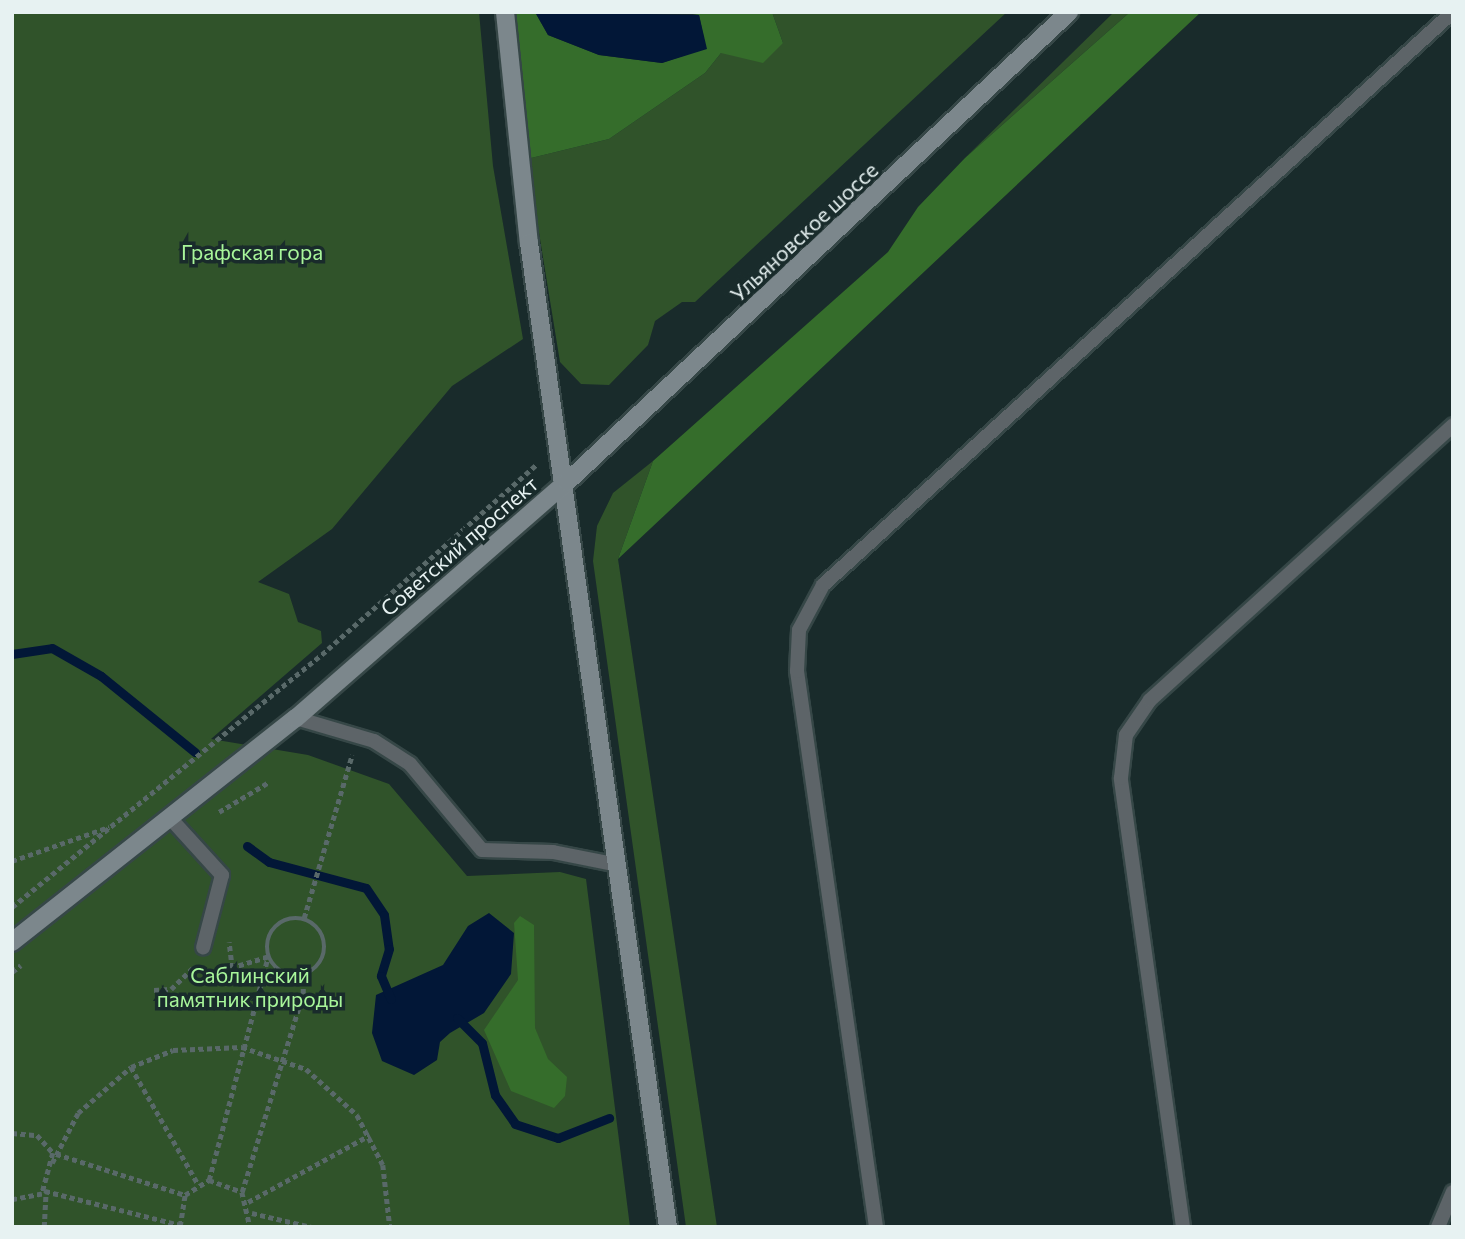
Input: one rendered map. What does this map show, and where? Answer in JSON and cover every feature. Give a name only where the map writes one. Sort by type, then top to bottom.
[{"type":"main road","name":"Советский проспект","points":[[12,942],[296,718],[567,482],[528,243],[505,12]]},
{"type":"main road","name":"Ульяновское шоссе","points":[[567,482],[1069,12]]},
{"type":"main road","points":[[567,482],[668,1227]]},
{"type":"lane","points":[[876,1227],[797,671],[799,629],[823,586],[1453,12]]},
{"type":"lane","points":[[1184,1227],[1121,778],[1126,735],[1150,700],[1453,425]]},
{"type":"lane","points":[[296,718],[374,741],[410,764],[482,850],[552,852],[618,865]]},
{"type":"lane","points":[[171,819],[222,875],[203,948]]},
{"type":"lane","points":[[1438,1227],[1453,1192]]},
{"type":"path","points":[[12,907],[114,826],[561,444]]},
{"type":"path","points":[[304,918],[355,744]]},
{"type":"path","points":[[12,861],[114,826]]},
{"type":"path","points":[[215,909],[229,932],[232,968],[268,957]]},
{"type":"path","points":[[209,1180],[274,926],[304,918]]},
{"type":"path","points":[[268,957],[282,973],[303,975],[320,963],[325,942],[304,918]]},
{"type":"path","points":[[154,990],[187,980],[203,948]]},
{"type":"path","points":[[242,1192],[285,1058],[303,975]]},
{"type":"path","points":[[44,1227],[46,1188],[52,1163],[78,1113],[131,1067],[173,1050],[242,1047],[285,1058],[325,1082],[370,1135],[387,1181],[390,1227]]},
{"type":"path","points":[[131,1067],[198,1184]]},
{"type":"path","points":[[12,1133],[37,1135],[53,1153],[52,1163]]},
{"type":"path","points":[[248,1202],[370,1135]]},
{"type":"path","points":[[55,1154],[185,1195]]},
{"type":"path","points":[[46,1188],[180,1226],[185,1195],[198,1184],[209,1180],[242,1192],[251,1213],[250,1227]]},
{"type":"path","points":[[12,1200],[32,1199],[46,1188]]},
{"type":"path","points":[[251,1213],[311,1227]]},
{"type":"green space","points":[[12,12],[479,12],[493,166],[523,339],[452,386],[332,529],[258,582],[289,594],[298,622],[321,631],[322,643],[211,739],[308,755],[389,784],[467,876],[560,872],[586,879],[630,1227],[12,1227]]},
{"type":"green space","points":[[513,12],[535,12],[548,35],[599,55],[662,63],[706,48],[699,15],[680,12],[772,12],[783,43],[763,63],[721,53],[705,73],[609,139],[527,159]]},
{"type":"green space","points":[[772,12],[1007,12],[695,302],[682,302],[655,321],[648,345],[609,385],[581,384],[560,362],[527,159],[609,139],[705,73],[721,53],[783,43]]},
{"type":"green space","points":[[1114,12],[1130,12],[965,158]]},
{"type":"green space","points":[[1130,12],[1201,12],[618,559],[653,461],[888,252],[918,207],[965,158]]},
{"type":"green space","points":[[653,461],[618,559],[717,1227],[686,1227],[593,561],[597,526],[613,493]]},
{"type":"green space","points":[[520,916],[534,925],[535,1028],[548,1059],[567,1077],[565,1096],[554,1108],[511,1091],[484,1030],[518,980],[514,923]]},
{"type":"water","points":[[535,12],[699,15],[707,49],[662,63],[599,55],[548,35]]},
{"type":"water","points":[[489,913],[514,933],[511,974],[484,1013],[450,1033],[440,1042],[437,1060],[414,1075],[382,1061],[372,1033],[376,995],[443,965],[468,926]]},
{"type":"waterway","points":[[12,654],[52,648],[101,676],[195,752]]},
{"type":"waterway","points":[[247,846],[269,862],[366,888],[384,915],[389,949],[381,976],[391,999]]},
{"type":"waterway","points":[[457,1018],[482,1043],[495,1095],[515,1124],[558,1138],[609,1118]]},
{"type":"park label","name":"Графская гора","points":[[252,252]]},
{"type":"park label","name":"Саблинский памятник природы","points":[[250,987]]}]
